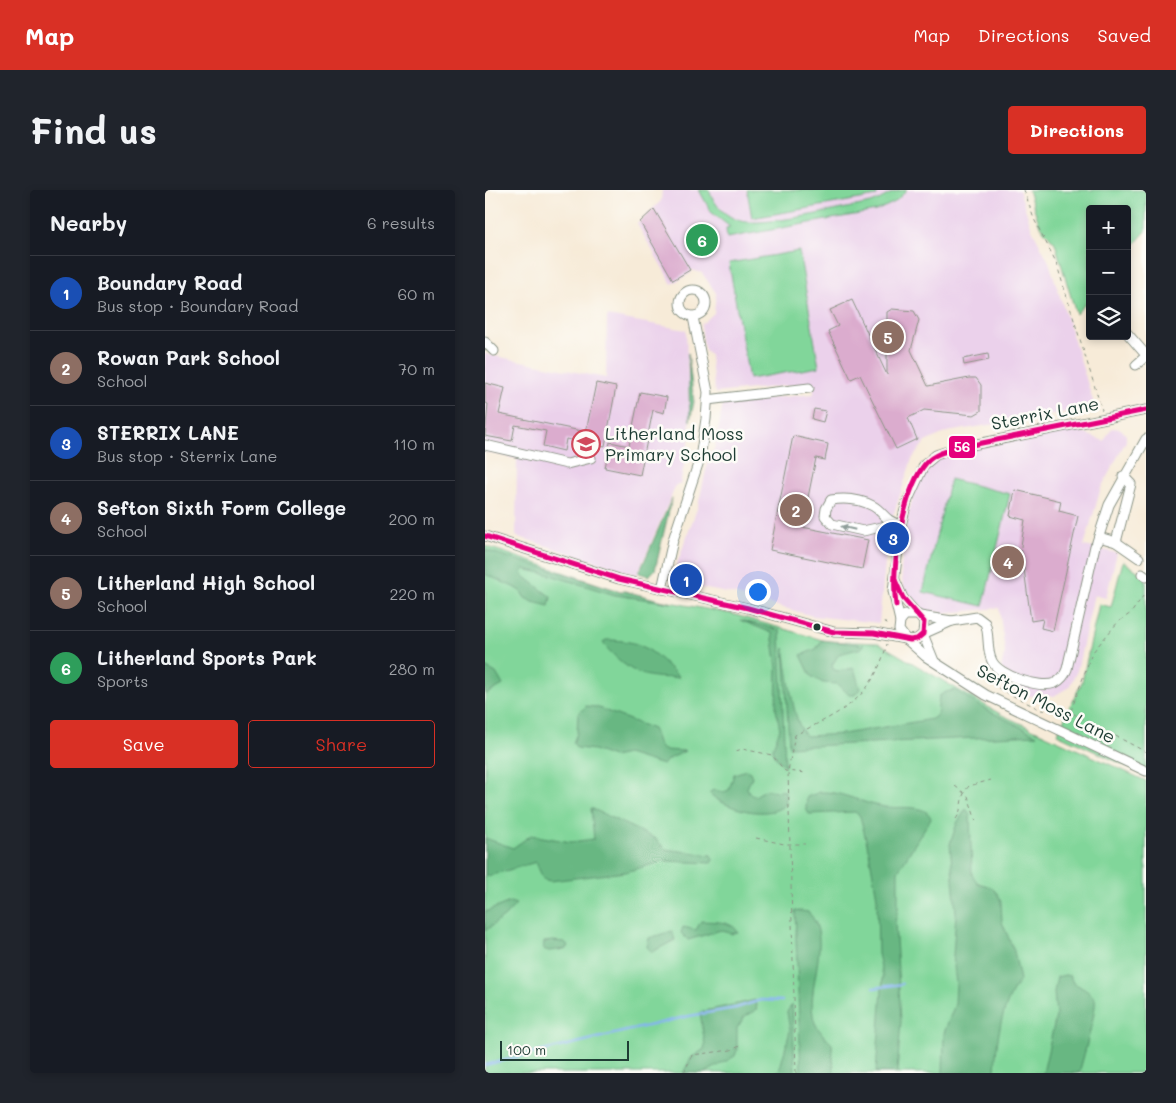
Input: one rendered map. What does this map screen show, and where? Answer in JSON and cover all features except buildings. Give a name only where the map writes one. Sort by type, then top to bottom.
[{"type":"street","points":[[662,589],[673,540],[700,458],[708,392],[693,317]]},
{"type":"street","points":[[1131,338],[1146,355],[1136,364]]},
{"type":"street","points":[[485,342],[494,351]]},
{"type":"street","points":[[707,400],[809,388]]},
{"type":"street","name":"Sterrix Lane","points":[[899,622],[893,591],[898,524],[924,465],[936,455],[965,446],[1146,410]]},
{"type":"street","points":[[485,536],[619,579],[748,608],[834,632],[874,633],[906,639],[917,639],[923,634],[952,622],[973,617],[983,620],[987,627],[991,660],[999,670],[1037,684],[1047,685],[1058,682],[1067,669],[1102,522],[1123,476],[1146,439]]},
{"type":"street","points":[[485,445],[567,464],[591,458]]},
{"type":"street","points":[[1116,542],[1131,484],[1123,476]]},
{"type":"street","points":[[845,498],[873,506],[883,517],[898,524],[863,531],[832,524],[825,516],[826,509],[831,500],[845,498]]},
{"type":"street","points":[[1097,542],[1116,542],[1139,558]]},
{"type":"street","points":[[895,580],[903,598],[925,622],[923,634],[934,661]]},
{"type":"street","points":[[874,633],[899,622],[909,614],[952,622]]},
{"type":"street","points":[[899,622],[899,630],[906,639]]},
{"type":"street","name":"Sefton Moss Lane","points":[[906,639],[925,656],[986,695],[1146,771]]},
{"type":"path","points":[[1024,190],[1034,218],[1056,262],[1105,419]]},
{"type":"path","points":[[1071,712],[1092,653],[1118,622],[1131,614],[1146,592]]},
{"type":"path","points":[[795,1073],[788,771],[795,735],[842,711],[869,687],[881,664],[888,641]]},
{"type":"path","points":[[993,672],[993,684],[1014,697],[1045,712],[1071,712],[1146,752]]},
{"type":"path","points":[[736,751],[742,750],[772,755],[780,767],[788,771],[807,773]]},
{"type":"path","points":[[956,819],[960,813],[960,799],[969,786],[991,780]]},
{"type":"path","points":[[955,786],[968,796],[976,821]]},
{"type":"path","points":[[756,838],[784,844],[805,844]]},
{"type":"path","points":[[685,1073],[692,1055],[705,1051],[731,1050],[742,1044]]},
{"type":"shaded area","points":[[662,190],[1019,190],[1032,229],[1049,262],[1095,407],[947,432],[925,442],[912,459],[894,513],[887,525],[888,533],[879,623],[813,616],[737,595],[677,583],[672,579],[671,572],[674,572],[698,506],[708,461],[715,447],[723,403],[814,394],[813,383],[715,393],[710,355],[704,348],[701,325],[714,313],[716,293],[702,273],[692,270],[691,273],[672,284],[637,224],[661,201]]},
{"type":"shaded area","name":"Litherland Moss Primary School","points":[[607,316],[686,330],[690,436],[680,485],[676,485],[637,575],[516,536],[517,459],[485,452],[485,354],[606,378]]},
{"type":"shaded area","points":[[1068,427],[1104,441],[1112,428],[1121,429],[1126,435],[1126,441],[1101,488],[1084,546],[1117,553],[1106,598],[1094,595],[1077,671],[1069,687],[1054,696],[1027,696],[1001,668],[1005,652],[999,608],[946,613],[926,611],[907,595],[903,586],[901,570],[905,528],[914,493],[932,457]]},
{"type":"green space","points":[[699,190],[709,190],[717,205],[730,217],[752,222],[805,216],[871,203],[901,190],[907,190],[895,202],[876,211],[727,238],[726,228],[730,227],[711,212]]},
{"type":"green space","points":[[747,190],[876,190],[877,196],[752,218]]},
{"type":"green space","points":[[1028,190],[1146,190],[1146,231],[1131,248],[1131,205],[1086,205],[1086,303],[1076,314],[1055,243],[1040,226]]},
{"type":"green space","points":[[799,251],[819,367],[749,379],[729,263]]},
{"type":"green space","points":[[688,353],[694,402],[690,421]]},
{"type":"green space","points":[[950,479],[1010,494],[983,606],[923,592]]},
{"type":"green space","points":[[672,498],[655,570],[649,576],[639,573]]},
{"type":"green space","points":[[485,546],[628,594],[732,614],[826,641],[878,643],[1002,715],[1146,781],[1146,1073],[485,1073]]},
{"type":"green space","points":[[485,550],[620,591],[671,603],[615,595],[547,574],[523,569],[522,573],[525,577],[551,597],[549,606],[533,602],[525,598],[520,590],[485,574]]},
{"type":"green space","points":[[1123,561],[1146,577],[1146,775],[1057,734],[1082,682],[1099,604],[1111,607]]},
{"type":"green space","points":[[740,620],[780,630],[785,766],[775,757],[772,750],[780,729],[776,709],[777,668],[772,633]]},
{"type":"green space","points":[[606,640],[630,642],[647,649],[655,654],[679,677],[656,677],[629,668],[605,646],[603,642]]},
{"type":"green space","points":[[822,640],[864,645],[862,648],[839,654],[832,665],[833,669],[837,671],[854,668],[860,689],[855,695],[849,695],[838,684],[823,683],[811,676],[801,655],[816,649]]},
{"type":"green space","points":[[784,648],[794,709],[802,731],[807,736],[843,734],[932,719],[937,715],[939,696],[955,690],[987,710],[1037,735],[789,747]]},
{"type":"green space","points":[[485,667],[496,673],[503,685],[485,695]]},
{"type":"green space","points":[[586,706],[596,707],[653,729],[659,746],[663,750],[685,751],[667,760],[663,765],[627,754],[613,757],[594,750],[577,748],[573,743],[577,733],[578,714]]},
{"type":"green space","points":[[746,770],[750,772],[752,777],[747,788],[750,794],[755,796],[765,790],[785,791],[786,804],[769,812],[747,811],[725,804],[709,793],[713,790],[724,792],[729,790],[734,774]]},
{"type":"green space","points":[[820,792],[837,794],[885,807],[917,808],[928,813],[931,818],[898,871],[898,909],[895,922],[901,1021],[897,1073],[876,1072],[883,976],[878,954],[877,898],[869,852],[860,816],[855,812],[809,814],[806,809],[807,797]]},
{"type":"green space","points":[[591,808],[656,839],[665,849],[711,855],[713,860],[711,863],[665,861],[625,872],[550,881],[543,879],[536,862],[485,877],[485,838],[513,848],[531,835],[571,842],[594,839]]},
{"type":"green space","points":[[966,809],[970,814],[972,875],[978,883],[991,887],[997,893],[1001,902],[1002,922],[1014,951],[1020,980],[1004,1012],[997,1049],[995,1073],[943,1073],[944,1033],[955,1004],[956,984],[953,956],[956,913],[950,844],[957,823]]},
{"type":"green space","points":[[510,902],[516,904],[505,916],[485,931],[485,912]]},
{"type":"green space","points":[[795,910],[808,912],[816,923],[819,936],[819,950],[812,1010],[815,1023],[832,1044],[834,1073],[801,1073]]},
{"type":"green space","points":[[701,921],[731,925],[738,932],[731,934],[721,930],[688,940],[681,933],[683,927],[696,930]]},
{"type":"green space","points":[[672,931],[675,940],[652,952],[647,947],[649,938]]},
{"type":"green space","points":[[544,942],[564,942],[568,945],[566,949],[549,951],[543,949]]},
{"type":"green space","points":[[1070,976],[1073,983],[1089,992],[1095,999],[1092,1022],[1079,1073],[1043,1073],[1056,1016],[1054,992],[1057,977]]},
{"type":"green space","points":[[755,1000],[756,1010],[745,1016],[737,1028],[737,1050],[735,1056],[705,1073],[683,1073],[691,1058],[704,1049],[700,1012]]},
{"type":"green space","points":[[792,1004],[795,1073],[775,1073],[780,1068],[790,1031],[787,1012]]},
{"type":"waterway","points":[[874,988],[902,984]]},
{"type":"waterway","points":[[485,1065],[689,1016],[736,1008],[761,1000],[782,1001]]},
{"type":"transit line","name":"56","points":[[896,605],[895,572],[900,531],[910,492],[929,460],[940,453],[957,448],[1146,410]]},
{"type":"transit line","name":"56","points":[[485,536],[619,579],[748,608],[834,632],[874,633],[910,640],[917,639],[923,634],[924,622],[903,598],[895,580]]},
{"type":"place","name":"Litherland Sports Park","points":[[702,240]]},
{"type":"place","name":"Litherland High School","points":[[888,337]]},
{"type":"place","name":"Litherland Moss Primary School","points":[[586,444]]},
{"type":"place","name":"Rowan Park School","points":[[796,510]]},
{"type":"place","name":"STERRIX LANE","points":[[893,538]]},
{"type":"place","name":"Sefton Sixth Form College","points":[[1008,562]]},
{"type":"place","name":"Boundary Road","points":[[686,580]]}]
